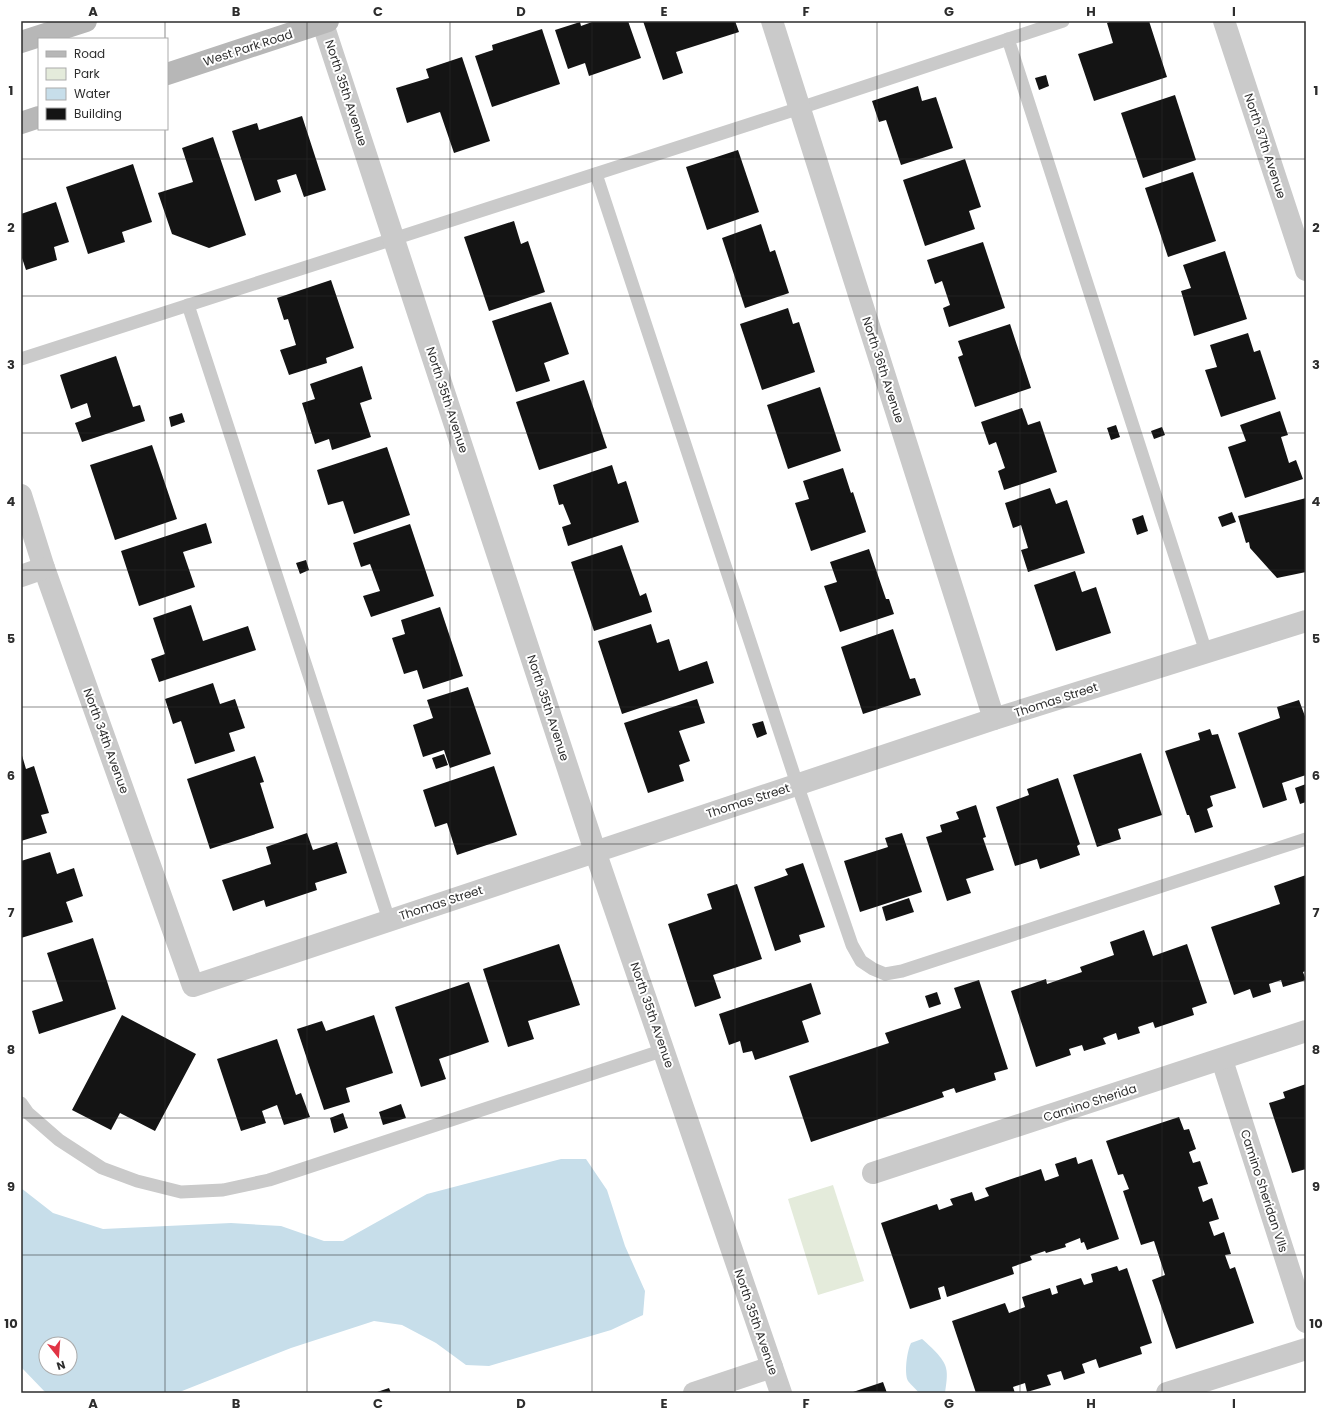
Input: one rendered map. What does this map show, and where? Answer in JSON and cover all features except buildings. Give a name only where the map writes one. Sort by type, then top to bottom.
[{"type":"street","points":[[21,42],[86,21]]},
{"type":"street","name":"North 36th Avenue","points":[[772,21],[994,719]]},
{"type":"street","name":"North 37th Avenue","points":[[1224,21],[1306,270]]},
{"type":"street","name":"West Park Road","points":[[168,74],[324,22]]},
{"type":"street","name":"North 35th Avenue","points":[[324,22],[595,851],[781,1393]]},
{"type":"street","points":[[21,123],[38,117]]},
{"type":"street","name":"North 34th Avenue","points":[[21,495],[44,568],[193,986]]},
{"type":"street","points":[[21,576],[44,568]]},
{"type":"street","name":"Thomas Street","points":[[193,986],[994,719],[1306,620]]},
{"type":"street","name":"Camino Sherida","points":[[873,1173],[1222,1060],[1306,1031]]},
{"type":"street","name":"Camino Sheridan Vlls","points":[[1222,1060],[1306,1322]]},
{"type":"street","points":[[1167,1393],[1306,1349]]},
{"type":"street","points":[[694,1393],[772,1367]]},
{"type":"lane","points":[[21,359],[800,108],[1063,21]]},
{"type":"lane","points":[[1008,39],[1206,652]]},
{"type":"lane","points":[[596,174],[797,784],[852,945],[861,961],[873,969],[885,974],[902,971],[1306,839]]},
{"type":"lane","points":[[188,305],[389,920]]},
{"type":"lane","points":[[21,1103],[28,1113],[59,1140],[102,1168],[137,1181],[181,1192],[223,1190],[269,1180],[664,1050]]},
{"type":"green space","points":[[833,1185],[864,1281],[818,1295],[788,1199]]},
{"type":"water","points":[[561,1159],[586,1159],[607,1190],[625,1246],[645,1291],[643,1315],[611,1330],[489,1366],[466,1365],[436,1343],[402,1325],[374,1321],[291,1348],[177,1393],[46,1393],[21,1367],[21,1188],[53,1213],[103,1229],[231,1223],[281,1226],[324,1241],[343,1241],[427,1194]]},
{"type":"water","points":[[922,1339],[936,1352],[945,1364],[947,1380],[945,1393],[919,1393],[908,1381],[906,1368],[907,1356],[911,1343]]}]
